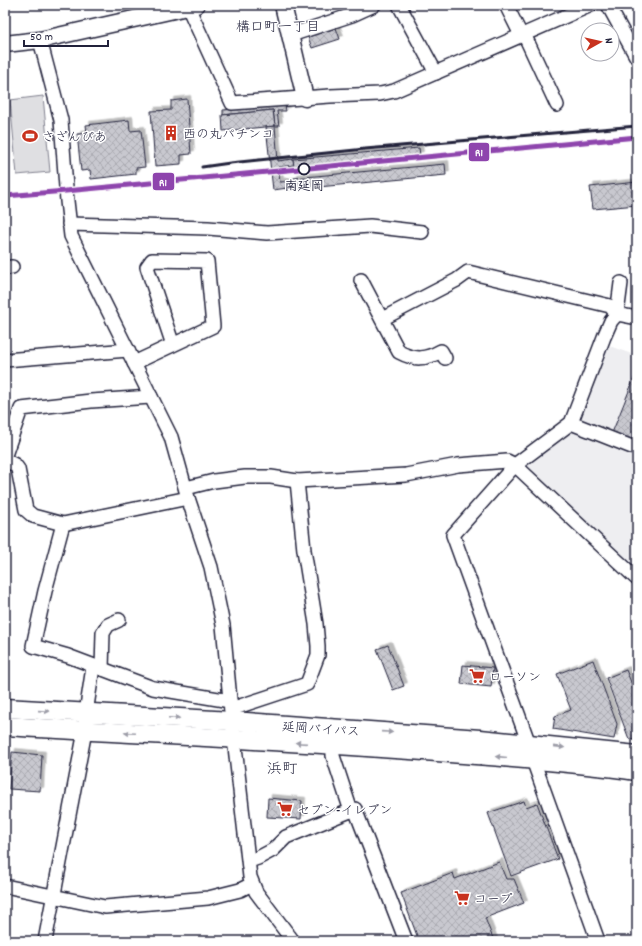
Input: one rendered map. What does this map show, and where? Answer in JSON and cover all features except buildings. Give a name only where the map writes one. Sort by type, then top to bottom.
[{"type":"highway","name":"延岡バイパス","points":[[5,708],[86,713],[232,717],[480,739],[531,752],[637,771]]},
{"type":"highway","name":"延岡バイパス","points":[[5,726],[85,731],[232,717],[333,745],[637,756]]},
{"type":"main road","points":[[283,5],[305,98]]},
{"type":"main road","points":[[5,44],[40,40],[149,10],[192,6]]},
{"type":"street","points":[[291,35],[352,15],[374,5]]},
{"type":"street","points":[[399,5],[436,73]]},
{"type":"street","points":[[506,5],[523,35],[557,105]]},
{"type":"street","points":[[192,6],[232,103],[380,94],[436,73],[591,5]]},
{"type":"street","points":[[608,5],[637,58]]},
{"type":"street","points":[[40,40],[61,120],[66,201],[71,236],[171,437],[211,567],[223,625],[248,861],[252,884],[256,892],[293,941]]},
{"type":"street","points":[[69,224],[208,228],[267,233],[370,226],[422,232]]},
{"type":"street","points":[[134,364],[213,326],[207,260],[152,260],[146,267],[173,345]]},
{"type":"street","points":[[382,319],[457,280],[468,272],[610,306],[617,314],[637,318]]},
{"type":"street","points":[[361,280],[399,352],[408,357],[419,358],[428,357],[441,351],[445,358]]},
{"type":"street","points":[[598,941],[452,535],[515,465],[571,423],[604,337],[611,321],[617,314],[621,283]]},
{"type":"street","points":[[5,360],[128,350]]},
{"type":"street","points":[[5,455],[21,409],[91,401],[151,397]]},
{"type":"street","points":[[571,423],[637,449]]},
{"type":"street","points":[[5,460],[15,465],[18,469],[26,510],[33,516],[63,524],[187,493],[214,481],[245,477],[271,477],[297,481],[406,475],[458,465],[507,461],[515,465],[637,579]]},
{"type":"street","points":[[63,524],[45,591],[33,646],[68,656],[232,717],[307,684],[316,660],[318,646],[316,624],[304,550],[297,481]]},
{"type":"street","points":[[45,941],[85,731],[86,713],[98,668],[103,633],[108,625],[119,620]]},
{"type":"street","points":[[333,745],[333,756],[351,811]]},
{"type":"street","points":[[248,861],[258,858],[273,850],[286,837],[355,809],[406,941]]},
{"type":"street","points":[[5,886],[105,907],[208,898],[240,890],[252,884]]},
{"type":"shaded area","name":"さざんぴあ","points":[[43,96],[50,172],[17,175],[10,100]]},
{"type":"shaded area","points":[[604,344],[637,356],[637,445],[576,421]]},
{"type":"shaded area","points":[[572,427],[637,453],[637,573],[522,466]]},
{"type":"railway","points":[[202,167],[365,149],[637,126]]},
{"type":"transit line","name":"R1","points":[[5,196],[637,137]]},
{"type":"place","name":"西の丸パチンコ","points":[[171,133]]},
{"type":"place","name":"さざんぴあ","points":[[30,136]]},
{"type":"place","name":"南延岡","points":[[304,169]]},
{"type":"place","name":"ローソン","points":[[477,676]]},
{"type":"place","name":"セブン-イレブン","points":[[285,809]]},
{"type":"place","name":"コープ","points":[[462,898]]},
{"type":"district","name":"構口町一丁目","points":[[278,26]]},
{"type":"district","name":"浜町","points":[[282,768]]}]
